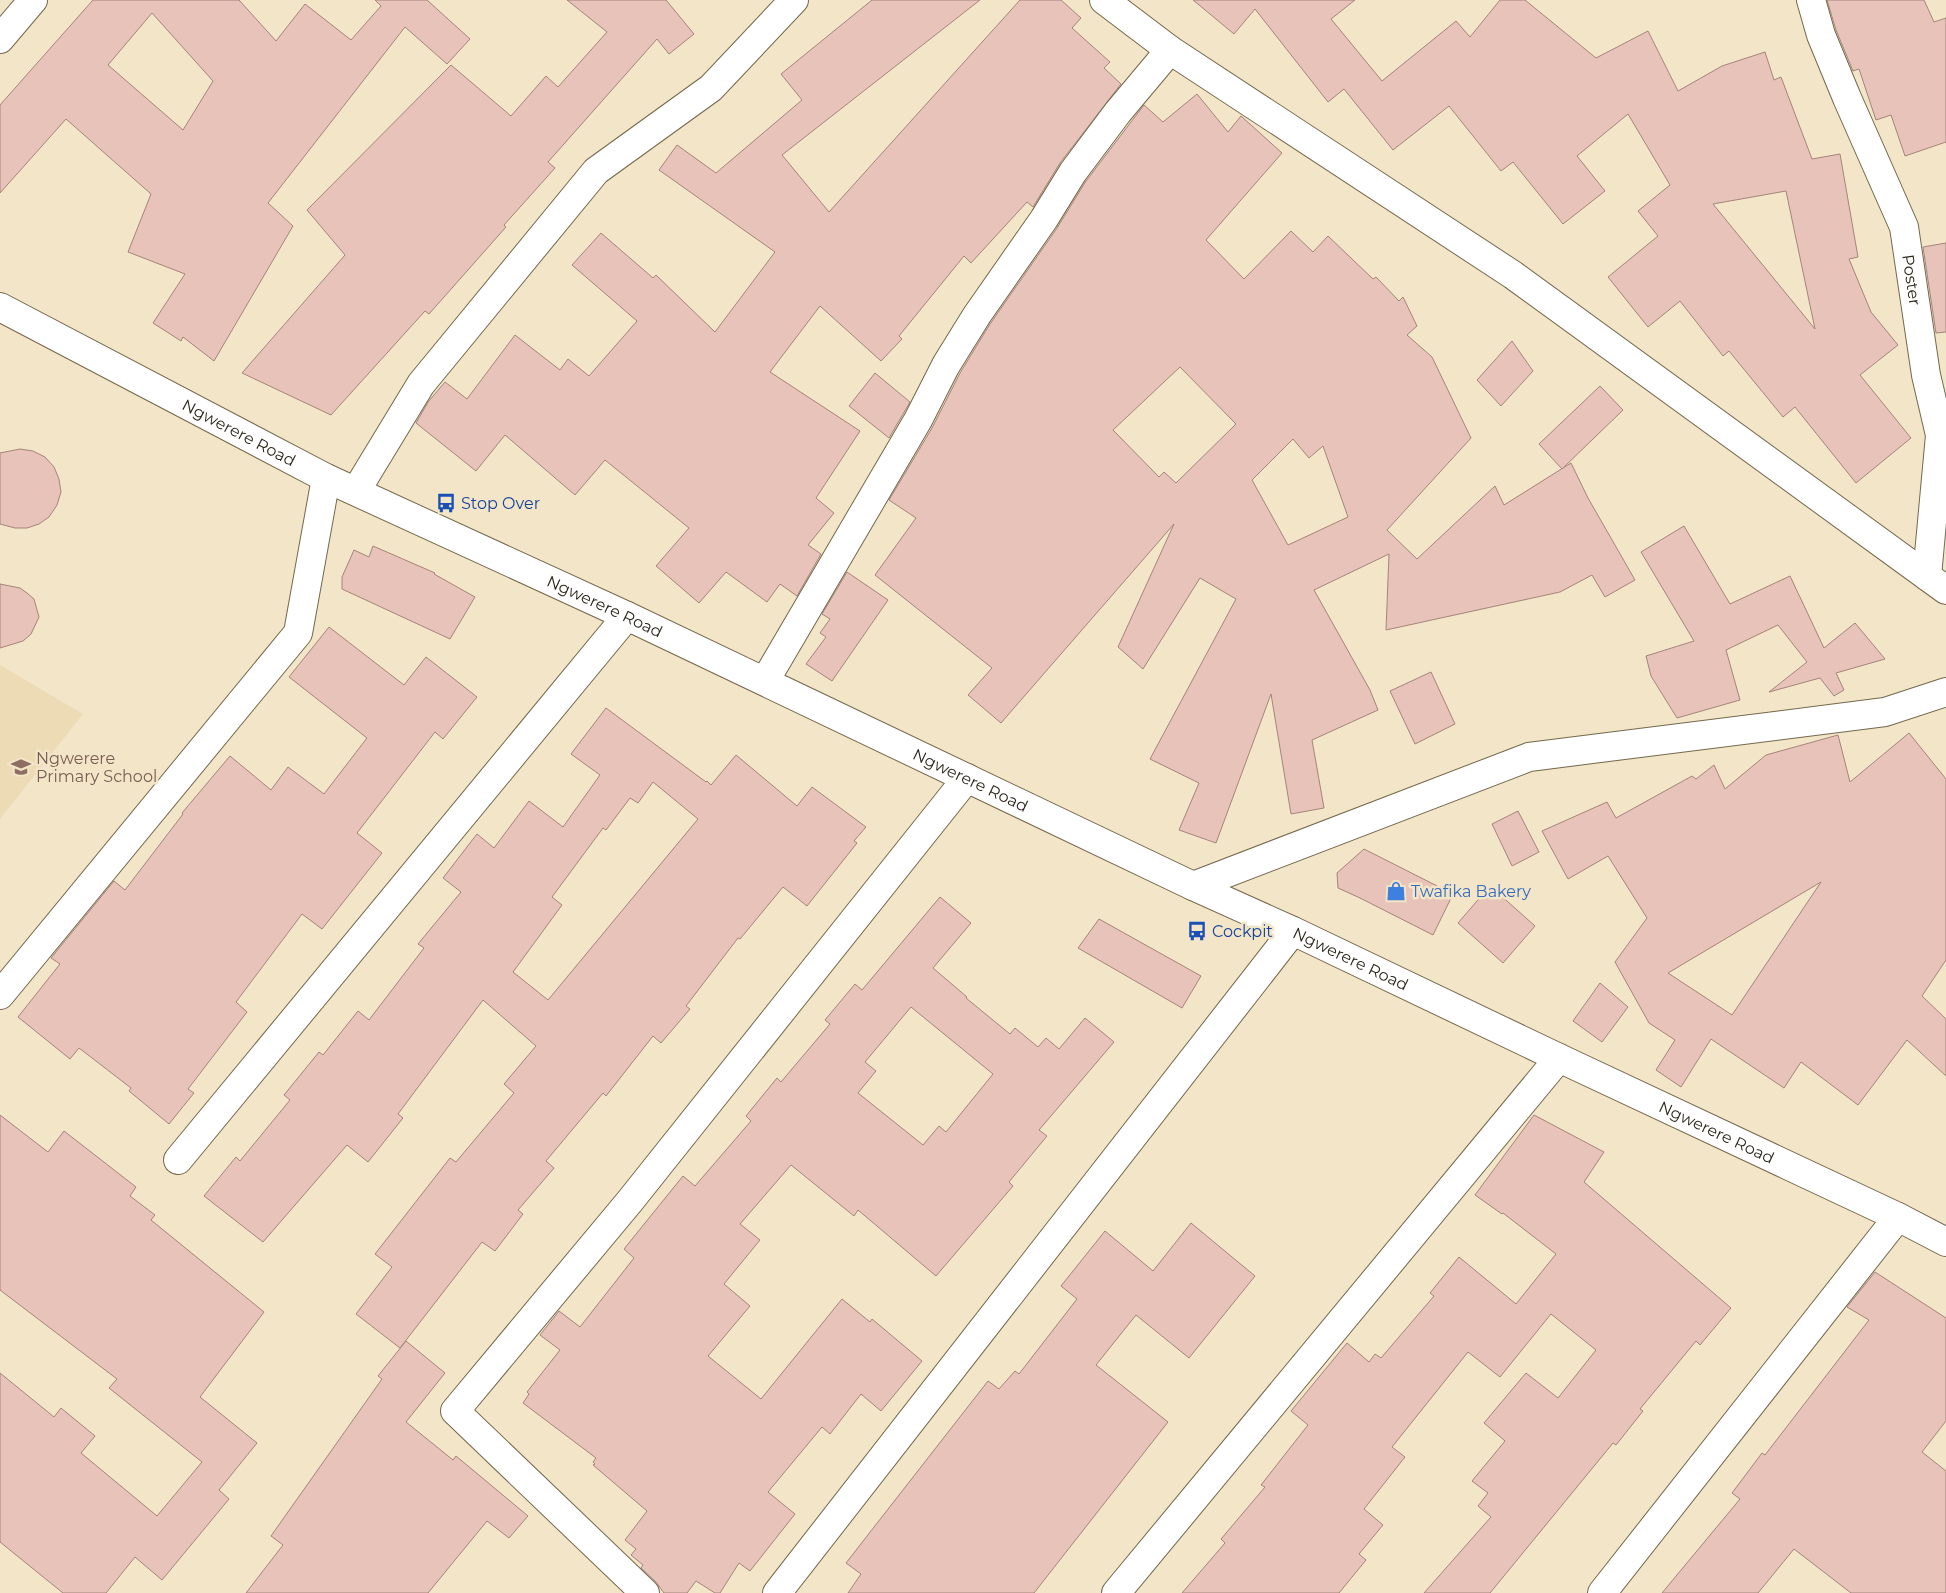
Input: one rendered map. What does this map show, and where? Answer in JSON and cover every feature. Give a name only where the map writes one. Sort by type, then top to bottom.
[{"type":"street","points":[[0,38],[33,0]]},
{"type":"street","points":[[356,491],[421,384],[596,171],[711,88],[794,0]]},
{"type":"street","points":[[1104,0],[1170,50],[1513,275],[1936,583]]},
{"type":"street","name":"Poster","points":[[1811,0],[1821,35],[1843,90],[1904,227],[1926,375],[1940,434],[1936,583]]},
{"type":"street","points":[[765,681],[918,420],[946,364],[977,315],[1044,219],[1073,172],[1118,112],[1170,50]]},
{"type":"street","name":"Ngwerere Road","points":[[0,307],[326,478],[765,681],[1193,886],[1293,931],[1898,1217],[1946,1242]]},
{"type":"street","points":[[0,995],[298,633],[326,478]]},
{"type":"street","points":[[178,1160],[627,616]]},
{"type":"street","points":[[1193,886],[1529,758],[1885,712],[1946,692]]},
{"type":"street","points":[[645,1593],[455,1411],[630,1201],[967,778]]},
{"type":"street","points":[[777,1593],[1293,931]]},
{"type":"street","points":[[1116,1593],[1559,1058]]},
{"type":"street","points":[[1602,1593],[1898,1217]]},
{"type":"shaded area","name":"Ngwerere Primary School","points":[[0,665],[83,714],[0,819]]},
{"type":"building","points":[[93,0],[239,0],[276,41],[305,4],[351,40],[381,6],[375,0],[427,0],[470,39],[447,64],[405,27],[268,203],[293,226],[214,361],[183,337],[181,341],[153,323],[185,274],[128,252],[151,194],[66,119],[0,193],[0,105]],"holes":[[[152,13],[213,81],[183,130],[108,65]]]},
{"type":"building","points":[[567,0],[666,0],[694,34],[669,54],[657,39],[548,162],[555,168],[504,225],[506,227],[429,314],[425,311],[331,415],[242,373],[345,255],[307,210],[451,65],[511,116],[546,76],[558,87],[607,32]]},
{"type":"building","points":[[872,0],[980,0],[782,155],[829,212],[1020,0],[1061,0],[1081,18],[1072,28],[1110,62],[1104,68],[1121,84],[1060,163],[1033,207],[1027,202],[971,263],[964,256],[899,336],[902,339],[881,361],[820,306],[770,372],[860,431],[816,498],[834,513],[808,545],[821,554],[797,596],[780,584],[767,602],[726,572],[699,603],[656,566],[689,528],[605,460],[575,495],[505,435],[476,471],[416,423],[428,402],[445,382],[467,399],[515,335],[560,370],[568,359],[589,376],[637,321],[572,265],[601,233],[653,278],[656,275],[715,332],[775,252],[659,170],[677,145],[716,173],[802,100],[781,74]]},
{"type":"building","points":[[1193,0],[1355,0],[1331,19],[1382,81],[1456,21],[1470,37],[1500,0],[1525,0],[1596,58],[1648,31],[1678,91],[1722,66],[1765,52],[1774,80],[1781,77],[1812,159],[1840,154],[1858,257],[1849,259],[1871,312],[1898,345],[1860,375],[1911,438],[1856,483],[1795,407],[1783,417],[1729,351],[1723,356],[1680,301],[1648,327],[1608,277],[1658,236],[1638,211],[1670,185],[1628,114],[1577,156],[1605,191],[1563,224],[1513,162],[1501,171],[1449,106],[1393,150],[1344,89],[1328,102],[1255,9],[1234,34]],"holes":[[[1786,191],[1815,329],[1713,204]]]},
{"type":"building","points":[[1827,0],[1924,0],[1934,22],[1946,18],[1946,142],[1905,156],[1891,115],[1876,120],[1859,69],[1853,71],[1836,30]]},
{"type":"building","points":[[1197,94],[1228,132],[1241,116],[1282,153],[1206,240],[1244,279],[1291,231],[1313,252],[1328,236],[1373,279],[1376,277],[1399,301],[1403,297],[1417,326],[1407,335],[1432,357],[1471,438],[1387,530],[1417,559],[1495,486],[1504,505],[1571,463],[1588,498],[1635,580],[1605,597],[1592,575],[1560,592],[1386,630],[1389,554],[1314,590],[1370,690],[1378,710],[1312,740],[1324,808],[1291,814],[1271,694],[1216,843],[1179,830],[1199,783],[1150,759],[1236,599],[1200,578],[1143,669],[1118,647],[1174,524],[1001,723],[968,695],[992,668],[875,575],[916,518],[889,500],[932,428],[960,373],[990,324],[1057,228],[1086,181],[1144,105],[1163,122]],"holes":[[[1180,367],[1236,424],[1176,483],[1164,472],[1159,477],[1113,430]],[[1293,439],[1309,458],[1323,446],[1348,517],[1288,545],[1252,480]]]},
{"type":"building","points":[[1946,243],[1946,332],[1936,333],[1923,247]]},
{"type":"building","points":[[1512,341],[1533,371],[1501,406],[1477,380]]},
{"type":"building","points":[[875,373],[910,402],[889,438],[849,406]]},
{"type":"building","points":[[1600,386],[1623,410],[1562,469],[1539,444]]},
{"type":"building","points":[[20,449],[33,451],[45,457],[54,467],[59,479],[61,492],[57,505],[49,517],[39,524],[27,528],[15,528],[0,524],[0,453]]},
{"type":"building","points":[[1684,526],[1730,604],[1790,576],[1824,648],[1855,623],[1885,659],[1836,673],[1844,690],[1834,696],[1820,678],[1769,692],[1807,662],[1778,625],[1726,650],[1740,700],[1677,718],[1651,676],[1646,656],[1694,641],[1641,552]]},
{"type":"building","points":[[373,546],[435,573],[475,597],[450,639],[342,589],[342,577],[354,550],[369,557]]},
{"type":"building","points":[[847,572],[888,600],[832,681],[806,664],[826,637],[820,633],[830,619],[822,614]]},
{"type":"building","points":[[0,584],[20,588],[27,593],[34,599],[39,617],[31,634],[23,641],[0,648]]},
{"type":"building","points":[[329,627],[404,685],[426,657],[477,697],[443,739],[435,732],[357,833],[382,853],[322,929],[302,914],[236,1002],[247,1012],[188,1089],[194,1093],[169,1124],[129,1091],[131,1088],[79,1048],[70,1059],[18,1017],[60,964],[51,958],[114,881],[125,890],[182,813],[230,756],[271,790],[288,767],[324,794],[367,738],[289,677]]},
{"type":"building","points":[[1431,672],[1455,724],[1415,744],[1390,691]]},
{"type":"building","points":[[606,708],[711,785],[736,755],[797,806],[812,787],[866,827],[854,841],[857,843],[807,906],[783,887],[740,939],[738,938],[686,1006],[690,1009],[661,1043],[653,1036],[606,1096],[603,1093],[546,1161],[554,1168],[518,1210],[523,1214],[495,1251],[482,1242],[400,1348],[356,1314],[392,1267],[375,1254],[450,1158],[456,1162],[514,1093],[504,1084],[536,1046],[483,1000],[398,1114],[403,1118],[368,1162],[347,1145],[263,1242],[204,1196],[236,1157],[240,1161],[290,1100],[284,1095],[319,1052],[323,1055],[358,1011],[369,1020],[424,948],[418,944],[461,892],[443,878],[477,834],[494,848],[529,801],[563,827],[600,775],[571,754]],"holes":[[[653,782],[698,819],[548,1000],[513,972],[562,905],[552,897],[603,828],[606,830],[630,798],[638,803]]]},
{"type":"building","points":[[1909,733],[1946,779],[1946,960],[1922,996],[1946,1019],[1946,1076],[1907,1040],[1858,1105],[1801,1062],[1784,1088],[1711,1039],[1681,1087],[1656,1070],[1675,1040],[1649,1023],[1615,962],[1647,918],[1608,856],[1568,879],[1542,831],[1607,802],[1616,818],[1692,776],[1696,779],[1714,765],[1725,789],[1766,755],[1838,735],[1850,782]],"holes":[[[1821,882],[1732,1015],[1668,973]]]},
{"type":"building","points":[[1518,811],[1539,852],[1512,866],[1492,824]]},
{"type":"building","name":"Twafika Bakery","points":[[1364,849],[1453,894],[1433,935],[1338,888],[1337,873]]},
{"type":"building","points":[[1490,886],[1535,926],[1503,963],[1458,923]]},
{"type":"building","points":[[940,897],[971,923],[933,968],[966,998],[1010,1034],[1015,1028],[1038,1047],[1046,1038],[1059,1049],[1085,1018],[1114,1042],[1039,1130],[1047,1136],[1009,1182],[1013,1186],[936,1276],[858,1210],[854,1216],[791,1165],[740,1224],[760,1240],[724,1284],[750,1306],[708,1356],[761,1399],[842,1299],[870,1322],[872,1319],[922,1361],[881,1411],[861,1394],[830,1434],[822,1427],[768,1492],[795,1514],[750,1571],[739,1563],[720,1593],[715,1593],[696,1581],[687,1593],[664,1593],[656,1582],[641,1568],[643,1565],[631,1555],[636,1549],[625,1540],[647,1511],[593,1465],[596,1458],[523,1403],[529,1394],[527,1392],[560,1350],[540,1335],[559,1311],[580,1327],[634,1258],[624,1249],[683,1176],[695,1186],[751,1121],[746,1116],[777,1078],[781,1082],[830,1024],[825,1020],[855,984],[862,990]],"holes":[[[911,1007],[993,1074],[946,1132],[939,1126],[923,1145],[858,1093],[876,1071],[865,1062]]]},
{"type":"building","points":[[1099,919],[1201,976],[1182,1008],[1078,948]]},
{"type":"building","points":[[1600,983],[1628,1007],[1602,1042],[1573,1021]]},
{"type":"building","points":[[0,1115],[48,1152],[64,1131],[136,1187],[130,1196],[155,1215],[151,1220],[264,1312],[200,1397],[257,1443],[219,1490],[229,1499],[162,1580],[135,1557],[106,1593],[63,1593],[0,1542],[0,1373],[54,1417],[61,1408],[95,1436],[81,1453],[157,1516],[202,1462],[109,1388],[117,1379],[0,1290]]},
{"type":"building","points":[[1534,1115],[1604,1152],[1584,1182],[1731,1308],[1700,1345],[1696,1341],[1640,1409],[1643,1411],[1616,1445],[1613,1443],[1490,1593],[1424,1593],[1491,1517],[1478,1506],[1488,1493],[1472,1481],[1505,1441],[1484,1423],[1526,1373],[1558,1398],[1596,1350],[1551,1314],[1500,1377],[1468,1352],[1392,1447],[1405,1457],[1364,1509],[1383,1525],[1359,1554],[1366,1560],[1339,1593],[1182,1593],[1225,1543],[1221,1539],[1265,1487],[1261,1485],[1308,1425],[1291,1411],[1347,1343],[1369,1362],[1375,1354],[1381,1358],[1434,1296],[1430,1293],[1459,1257],[1516,1304],[1556,1254],[1503,1213],[1475,1195]]},
{"type":"building","points":[[1191,1223],[1255,1276],[1189,1358],[1136,1315],[1096,1365],[1168,1422],[1034,1593],[848,1593],[861,1574],[846,1563],[988,1381],[999,1389],[1015,1371],[1019,1374],[1077,1299],[1061,1286],[1105,1231],[1153,1271]]},
{"type":"building","points":[[1875,1272],[1946,1318],[1946,1421],[1922,1452],[1946,1471],[1946,1593],[1851,1593],[1794,1549],[1758,1593],[1662,1593],[1740,1499],[1732,1493],[1762,1453],[1765,1455],[1869,1320],[1847,1307]]},
{"type":"building","points":[[406,1341],[445,1373],[406,1422],[453,1460],[456,1456],[528,1516],[509,1538],[487,1521],[428,1593],[246,1593],[283,1545],[271,1536],[382,1379],[378,1376]]},
{"type":"place","name":"Stop Over","points":[[446,503]]},
{"type":"place","name":"Ngwerere Primary School","points":[[21,767]]},
{"type":"place","name":"Twafika Bakery","points":[[1396,891]]},
{"type":"place","name":"Cockpit","points":[[1197,931]]}]
